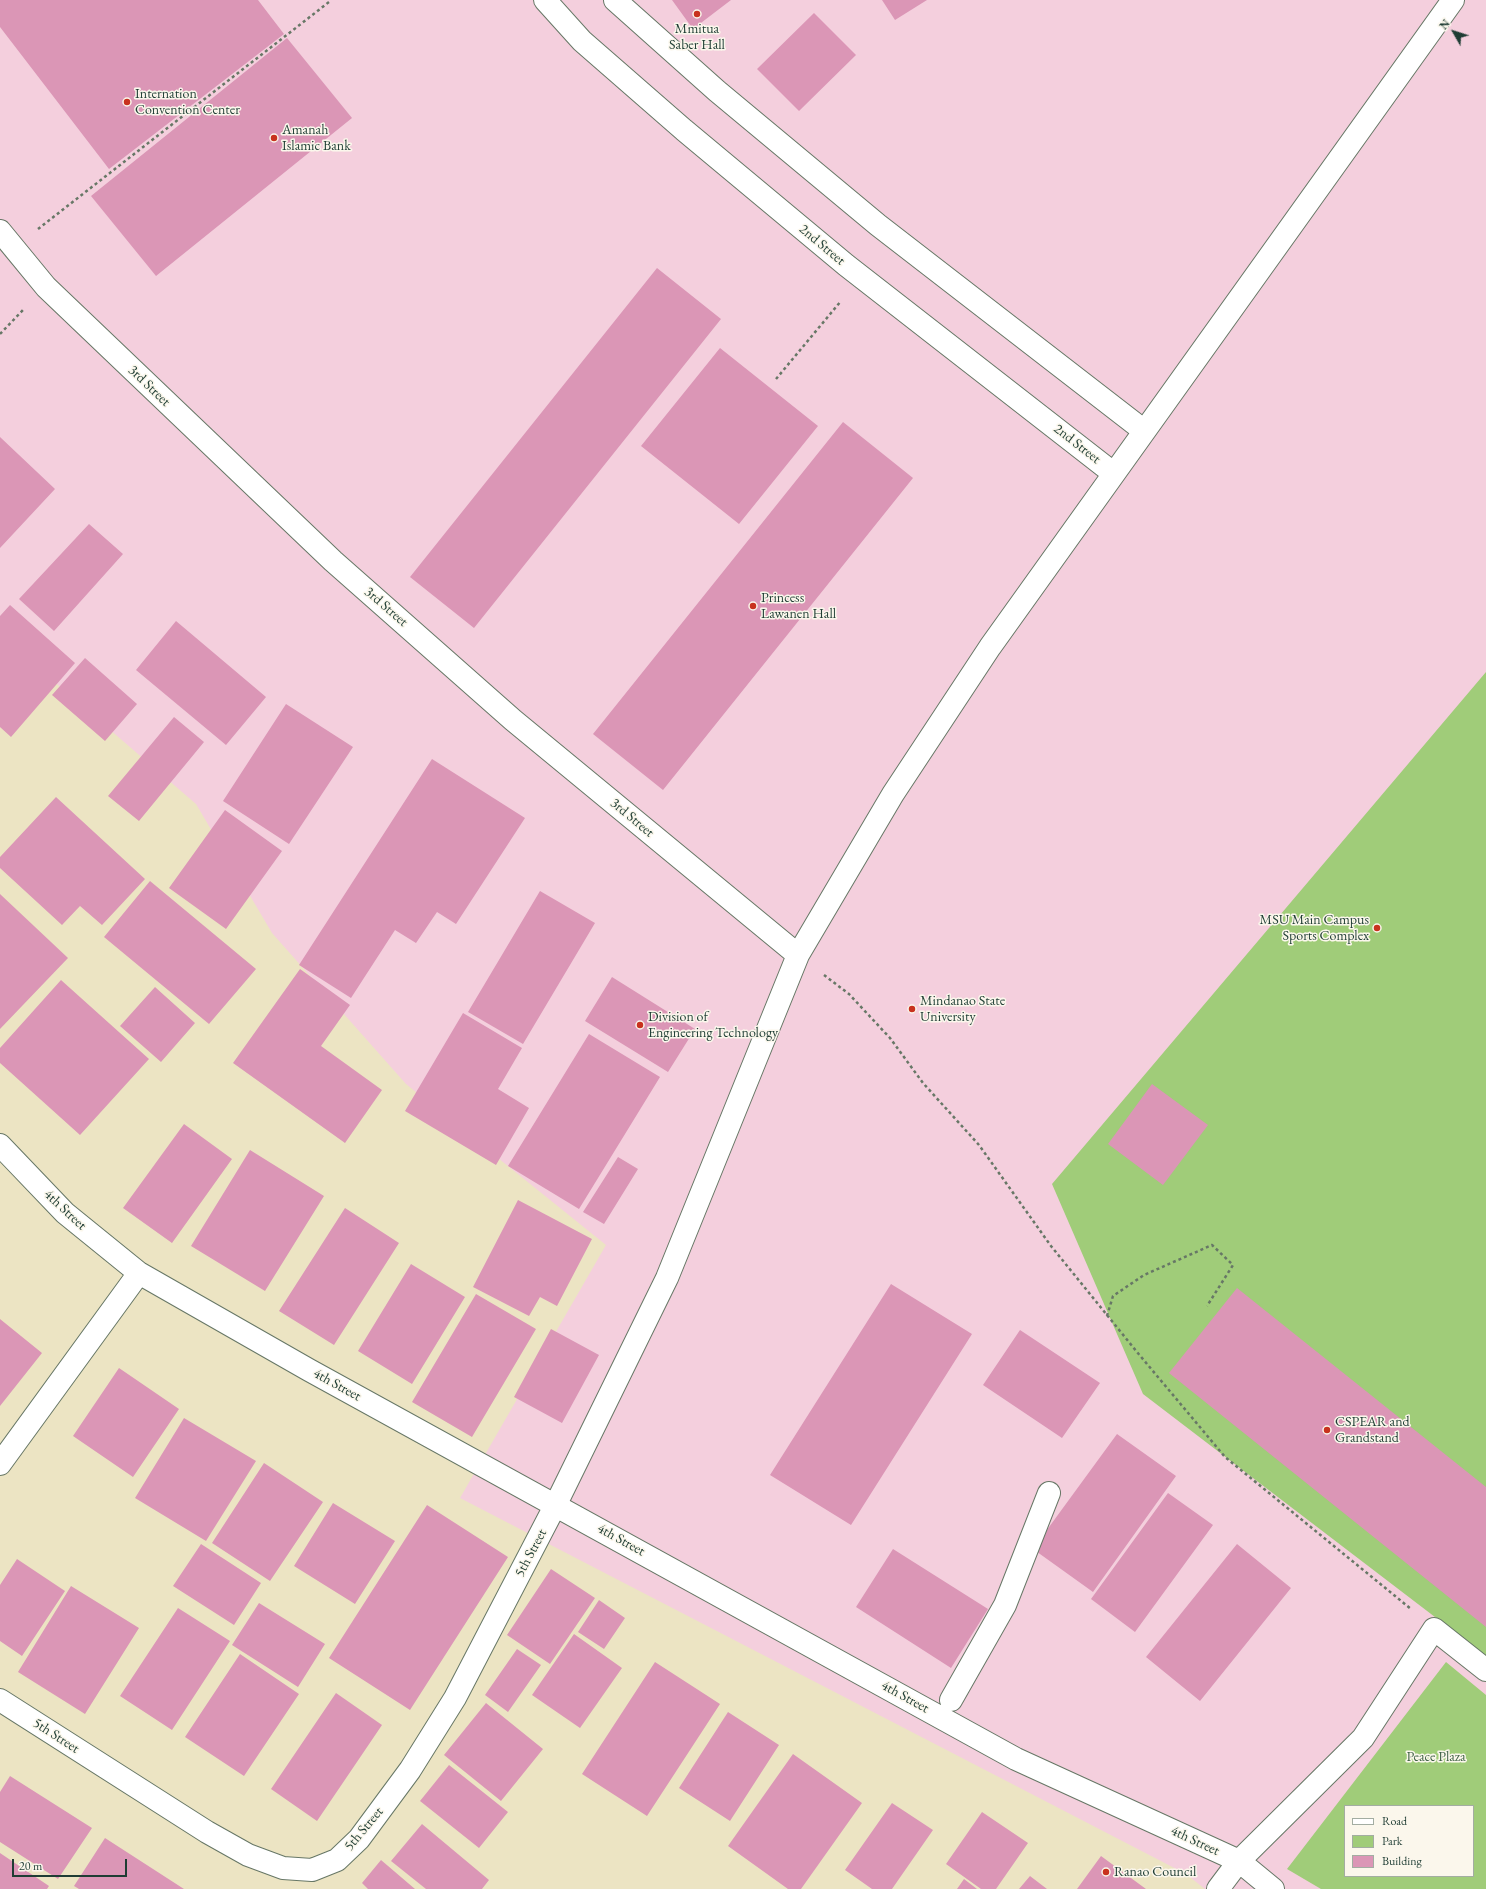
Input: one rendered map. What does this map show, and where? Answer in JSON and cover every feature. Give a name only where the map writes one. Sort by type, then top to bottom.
[{"type":"street","name":"2nd Street","points":[[545,0],[582,41],[684,130],[862,276],[1113,473]]},
{"type":"street","points":[[615,0],[717,91],[878,224],[1143,430]]},
{"type":"street","name":"5th Street","points":[[0,1700],[187,1820],[248,1855],[283,1868],[312,1870],[337,1860],[359,1839],[410,1770],[455,1698],[556,1504],[668,1278],[798,955],[893,794],[990,647],[1143,430],[1453,0]]},
{"type":"street","name":"3rd Street","points":[[0,231],[57,298],[333,561],[513,720],[798,955]]},
{"type":"street","name":"4th Street","points":[[0,1145],[65,1213],[139,1273],[316,1373],[1016,1759],[1239,1861],[1273,1889]]},
{"type":"street","points":[[0,1464],[139,1273]]},
{"type":"street","points":[[951,1700],[1005,1605],[1049,1493]]},
{"type":"street","points":[[1218,1889],[1239,1861],[1363,1738],[1434,1629],[1486,1670]]},
{"type":"path","points":[[14,248],[329,2],[327,0]]},
{"type":"path","points":[[776,379],[862,276]]},
{"type":"path","points":[[798,955],[849,994],[890,1038],[923,1083],[978,1145],[1051,1246],[1107,1316],[1225,1457],[1434,1629]]},
{"type":"path","points":[[1107,1316],[1113,1296],[1144,1275],[1212,1245],[1233,1265],[1207,1306]]},
{"type":"shaded area","name":"Mindanao State University","points":[[0,0],[1486,0],[1486,1889],[1205,1889],[1186,1874],[460,1498],[606,1245],[406,1084],[272,933],[196,804],[36,666],[0,621]]},
{"type":"green space","name":"MSU Main Campus Sports Complex","points":[[1486,672],[1486,1656],[1143,1394],[1052,1184]]},
{"type":"green space","name":"Peace Plaza","points":[[1446,1662],[1486,1695],[1486,1889],[1321,1889],[1287,1869]]},
{"type":"building","name":"Internation Convention Center","points":[[0,0],[258,0],[284,34],[109,169],[0,27]]},
{"type":"building","name":"Mmitua Saber Hall","points":[[672,0],[731,0],[693,29]]},
{"type":"building","points":[[882,0],[927,0],[895,20]]},
{"type":"building","points":[[814,13],[856,55],[799,111],[757,69]]},
{"type":"building","points":[[287,38],[352,118],[156,276],[91,196]]},
{"type":"building","points":[[657,268],[721,319],[474,628],[410,577]]},
{"type":"building","points":[[720,348],[818,426],[739,524],[641,446]]},
{"type":"building","name":"Princess Lawanen Hall","points":[[843,422],[913,478],[663,790],[593,734]]},
{"type":"building","points":[[0,437],[55,489],[0,548]]},
{"type":"building","points":[[89,524],[123,554],[54,631],[19,599]]},
{"type":"building","points":[[10,605],[75,663],[11,737],[0,727],[0,616]]},
{"type":"building","points":[[176,621],[266,697],[226,745],[136,670]]},
{"type":"building","points":[[85,658],[137,704],[105,741],[52,695]]},
{"type":"building","points":[[286,704],[353,747],[289,844],[223,801]]},
{"type":"building","points":[[174,717],[204,742],[139,821],[108,796]]},
{"type":"building","points":[[432,759],[525,818],[456,924],[437,912],[416,943],[395,930],[351,998],[299,965]]},
{"type":"building","points":[[56,797],[145,879],[102,925],[80,906],[62,925],[0,868],[0,857]]},
{"type":"building","points":[[225,810],[282,851],[226,929],[169,888]]},
{"type":"building","points":[[150,881],[256,969],[209,1024],[104,937]]},
{"type":"building","points":[[540,891],[595,923],[523,1044],[468,1012]]},
{"type":"building","points":[[0,894],[68,958],[0,1029]]},
{"type":"building","points":[[300,969],[350,1005],[321,1046],[382,1090],[345,1143],[233,1063]]},
{"type":"building","name":"Division of Engineering Technology","points":[[612,977],[695,1029],[668,1072],[585,1021]]},
{"type":"building","points":[[61,980],[149,1059],[80,1135],[0,1063],[0,1048]]},
{"type":"building","points":[[155,987],[195,1023],[161,1062],[120,1026]]},
{"type":"building","points":[[463,1013],[522,1048],[498,1089],[529,1108],[496,1165],[405,1111]]},
{"type":"building","points":[[589,1034],[660,1077],[579,1209],[508,1166]]},
{"type":"building","points":[[1152,1084],[1208,1125],[1163,1185],[1108,1144]]},
{"type":"building","points":[[184,1124],[232,1159],[172,1243],[123,1208]]},
{"type":"building","points":[[250,1150],[324,1196],[265,1291],[191,1246]]},
{"type":"building","points":[[618,1157],[638,1169],[604,1224],[583,1212]]},
{"type":"building","points":[[518,1200],[592,1239],[557,1306],[540,1297],[529,1316],[473,1287]]},
{"type":"building","points":[[345,1208],[399,1243],[334,1345],[279,1311]]},
{"type":"building","points":[[411,1264],[465,1297],[412,1384],[358,1351]]},
{"type":"building","points":[[891,1284],[972,1334],[851,1525],[770,1475]]},
{"type":"building","name":"CSPEAR and Grandstand","points":[[1237,1288],[1486,1487],[1486,1627],[1169,1373]]},
{"type":"building","points":[[476,1294],[536,1329],[472,1437],[412,1402]]},
{"type":"building","points":[[0,1319],[42,1353],[0,1406]]},
{"type":"building","points":[[551,1329],[599,1355],[562,1423],[514,1397]]},
{"type":"building","points":[[1020,1330],[1100,1383],[1062,1438],[983,1385]]},
{"type":"building","points":[[119,1368],[179,1409],[133,1477],[73,1436]]},
{"type":"building","points":[[184,1418],[256,1461],[206,1541],[135,1498]]},
{"type":"building","points":[[1117,1434],[1176,1476],[1093,1592],[1033,1549]]},
{"type":"building","points":[[264,1463],[323,1502],[270,1581],[212,1543]]},
{"type":"building","points":[[1168,1493],[1213,1525],[1135,1632],[1091,1599]]},
{"type":"building","points":[[333,1503],[395,1541],[355,1604],[294,1566]]},
{"type":"building","points":[[427,1505],[508,1557],[410,1710],[329,1658]]},
{"type":"building","points":[[201,1544],[261,1583],[234,1625],[173,1586]]},
{"type":"building","points":[[1237,1544],[1291,1588],[1200,1701],[1146,1657]]},
{"type":"building","points":[[893,1549],[988,1609],[951,1668],[856,1607]]},
{"type":"building","points":[[17,1559],[65,1591],[22,1656],[0,1641],[0,1585]]},
{"type":"building","points":[[551,1569],[595,1598],[550,1664],[507,1635]]},
{"type":"building","points":[[71,1586],[139,1628],[85,1714],[18,1672]]},
{"type":"building","points":[[599,1600],[625,1618],[604,1649],[578,1632]]},
{"type":"building","points":[[259,1603],[325,1644],[298,1687],[232,1645]]},
{"type":"building","points":[[178,1608],[230,1641],[172,1730],[120,1696]]},
{"type":"building","points":[[574,1634],[622,1668],[580,1728],[532,1695]]},
{"type":"building","points":[[517,1649],[541,1665],[508,1712],[485,1695]]},
{"type":"building","points":[[240,1654],[299,1694],[244,1776],[185,1737]]},
{"type":"building","points":[[655,1662],[720,1704],[647,1816],[582,1774]]},
{"type":"building","points":[[336,1693],[382,1725],[317,1821],[271,1789]]},
{"type":"building","points":[[486,1703],[543,1749],[501,1801],[444,1755]]},
{"type":"building","points":[[728,1712],[779,1745],[730,1821],[679,1788]]},
{"type":"building","points":[[793,1754],[862,1803],[801,1889],[788,1889],[728,1846]]},
{"type":"building","points":[[449,1765],[508,1812],[479,1848],[420,1801]]},
{"type":"building","points":[[10,1776],[92,1828],[58,1879],[0,1842],[0,1792]]},
{"type":"building","points":[[892,1803],[933,1830],[892,1889],[872,1889],[845,1870]]},
{"type":"building","points":[[982,1812],[1028,1843],[996,1889],[981,1889],[946,1864]]},
{"type":"building","points":[[422,1824],[489,1880],[482,1889],[426,1889],[391,1861]]},
{"type":"building","points":[[105,1838],[184,1889],[79,1889],[74,1886]]},
{"type":"building","points":[[0,1853],[49,1886],[47,1889],[0,1889]]},
{"type":"building","name":"Ranao Council","points":[[1101,1856],[1146,1889],[1077,1889]]},
{"type":"building","points":[[381,1860],[415,1889],[368,1889],[362,1883]]},
{"type":"building","points":[[1030,1876],[1047,1889],[1019,1889]]},
{"type":"building","points":[[964,1879],[977,1889],[957,1889]]},
{"type":"place","name":"Mmitua Saber Hall","points":[[697,14]]},
{"type":"place","name":"Internation Convention Center","points":[[127,102]]},
{"type":"place","name":"Amanah Islamic Bank","points":[[274,138]]},
{"type":"place","name":"Princess Lawanen Hall","points":[[753,606]]},
{"type":"place","name":"MSU Main Campus Sports Complex","points":[[1377,928]]},
{"type":"place","name":"Mindanao State University","points":[[912,1009]]},
{"type":"place","name":"Division of Engineering Technology","points":[[640,1025]]},
{"type":"place","name":"CSPEAR and Grandstand","points":[[1327,1430]]},
{"type":"place","name":"Ranao Council","points":[[1106,1872]]}]
